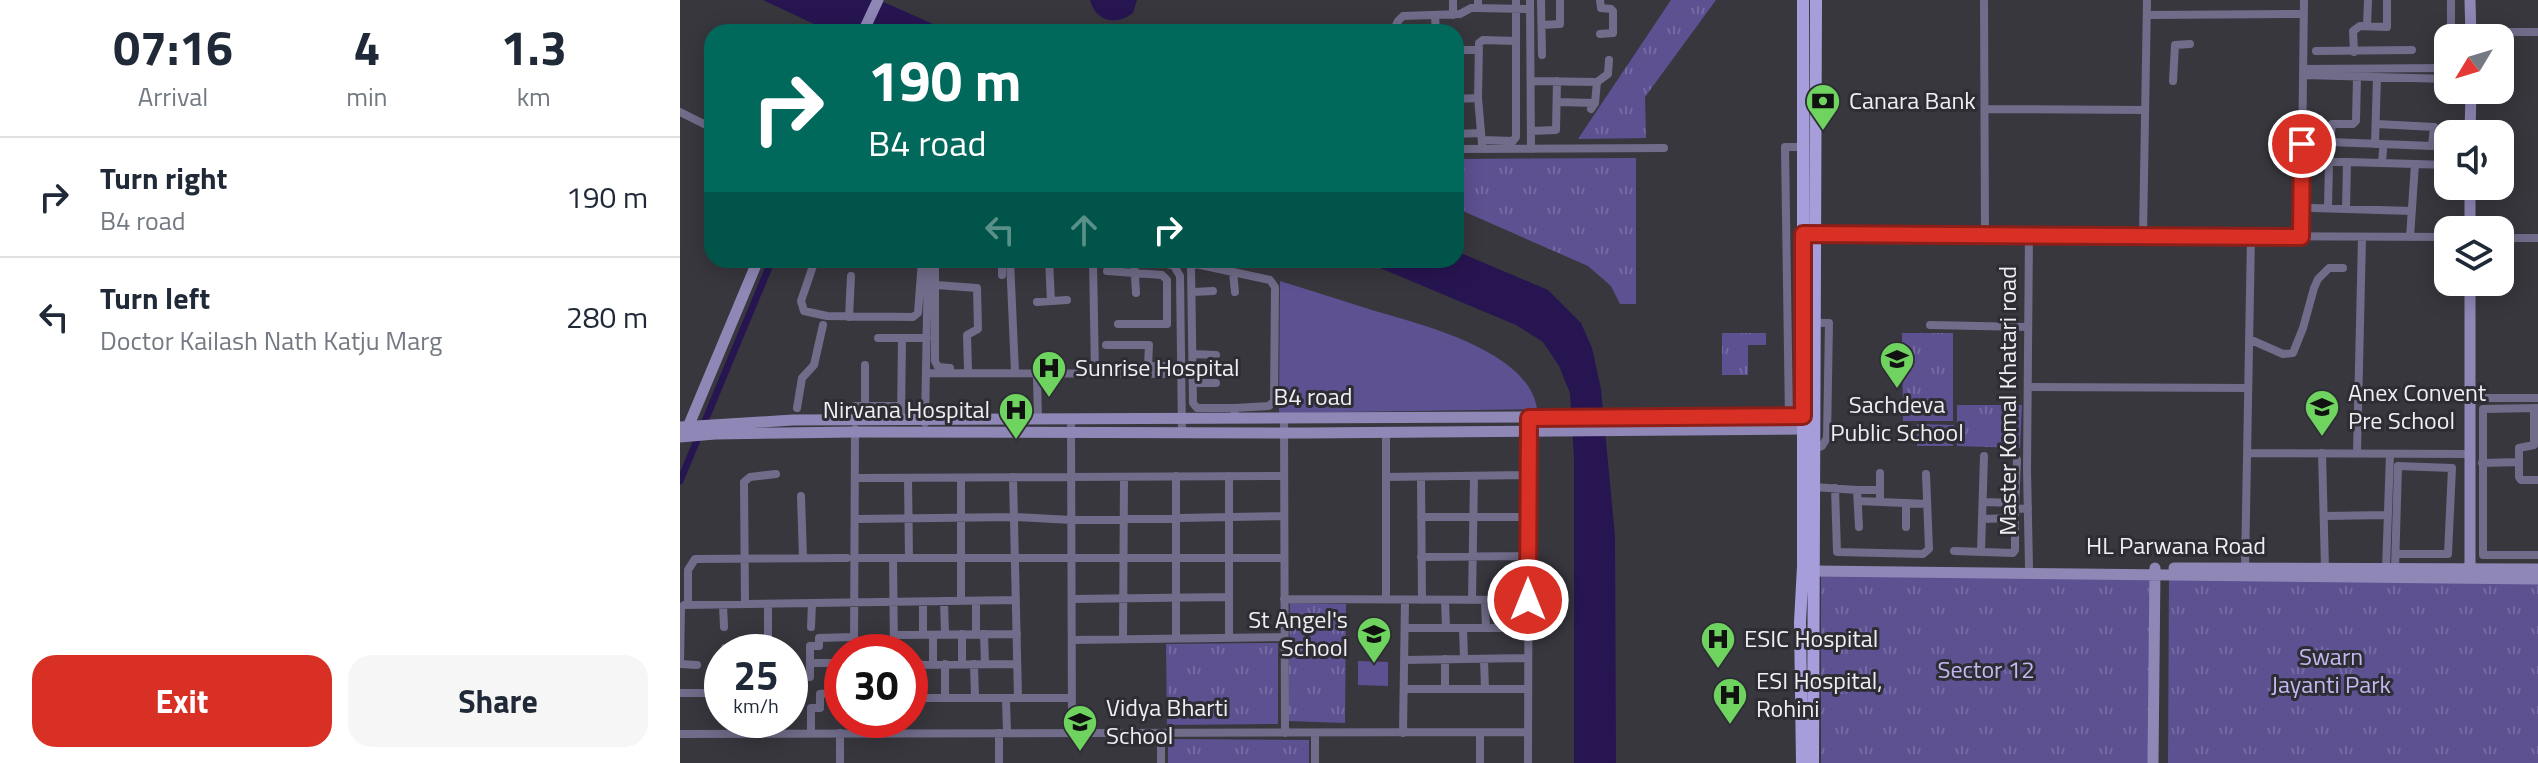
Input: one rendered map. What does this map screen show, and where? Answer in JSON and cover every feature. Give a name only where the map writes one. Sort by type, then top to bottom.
[{"type":"main road","points":[[1802,763],[1806,645],[1814,569],[1814,323],[1803,147],[1803,0]]},
{"type":"main road","points":[[1813,763],[1796,422],[1816,0]]},
{"type":"street","points":[[867,24],[878,0]]},
{"type":"street","points":[[1453,0],[1453,15]]},
{"type":"street","points":[[1541,0],[1542,55]]},
{"type":"street","points":[[1542,25],[1560,24],[1560,0]]},
{"type":"street","points":[[1600,0],[1601,8],[1613,11],[1613,33],[1600,34]]},
{"type":"street","points":[[1984,0],[1985,235]]},
{"type":"street","points":[[2143,236],[2147,0]]},
{"type":"street","points":[[2301,237],[2304,0]]},
{"type":"street","points":[[2367,26],[2368,0]]},
{"type":"street","points":[[2377,124],[2434,127],[2432,146],[2330,142],[2332,124],[2353,124],[2356,121],[2358,73],[2353,31],[2360,26],[2387,27],[2387,0]]},
{"type":"street","points":[[2451,0],[2451,24]]},
{"type":"street","points":[[2470,0],[2471,24]]},
{"type":"street","points":[[1397,24],[1403,16],[1453,15],[1478,4],[1530,4],[1531,149]]},
{"type":"street","points":[[1464,146],[1481,141],[1513,141],[1516,137],[1516,4]]},
{"type":"street","points":[[2147,15],[2304,14]]},
{"type":"street","points":[[1435,16],[1436,24]]},
{"type":"street","points":[[2514,33],[2538,32]]},
{"type":"street","points":[[1481,141],[1478,50],[1483,40],[1516,41]]},
{"type":"street","points":[[2173,81],[2175,45],[2190,44]]},
{"type":"street","points":[[1464,50],[1478,50]]},
{"type":"street","points":[[2316,51],[2412,50]]},
{"type":"street","points":[[1531,81],[1597,82],[1608,74],[1609,60]]},
{"type":"street","points":[[2304,72],[2434,69]]},
{"type":"street","points":[[2358,73],[2377,77],[2434,79]]},
{"type":"street","points":[[2375,144],[2377,77]]},
{"type":"street","points":[[1531,131],[1555,131],[1557,81]]},
{"type":"street","points":[[1557,102],[1593,106],[1597,82]]},
{"type":"street","points":[[1464,99],[1478,98]]},
{"type":"street","points":[[1985,109],[2145,110]]},
{"type":"street","points":[[680,112],[704,124]]},
{"type":"street","points":[[1464,136],[1531,149],[1664,148]]},
{"type":"street","points":[[1796,422],[1783,226],[1785,147],[1803,147]]},
{"type":"street","points":[[2382,163],[2383,150]]},
{"type":"street","points":[[2314,161],[2434,165]]},
{"type":"street","points":[[2328,208],[2329,161]]},
{"type":"street","points":[[2346,209],[2347,162]]},
{"type":"street","points":[[2410,237],[2415,164]]},
{"type":"street","points":[[2313,208],[2412,211]]},
{"type":"street","points":[[1783,226],[1807,231],[1985,235],[2434,237]]},
{"type":"street","name":"Master Komal Khatari road","points":[[2029,235],[2029,567]]},
{"type":"street","points":[[2245,568],[2251,236]]},
{"type":"street","points":[[2357,453],[2362,237]]},
{"type":"street","points":[[2514,238],[2538,238]]},
{"type":"street","points":[[684,434],[755,268]]},
{"type":"street","points":[[812,268],[800,307],[808,314],[915,317],[929,288]]},
{"type":"street","points":[[925,268],[935,364],[941,368],[1095,374],[1182,370]]},
{"type":"street","points":[[925,426],[929,288],[933,268]]},
{"type":"street","points":[[1002,268],[1002,275]]},
{"type":"street","points":[[1010,268],[1014,370]]},
{"type":"street","points":[[1049,268],[1051,301]]},
{"type":"street","points":[[1093,268],[1095,374]]},
{"type":"street","points":[[1135,268],[1136,293]]},
{"type":"street","points":[[1176,268],[1181,322],[1182,433]]},
{"type":"street","points":[[1193,268],[1193,403],[1197,408],[1234,413],[1269,406],[1274,401],[1275,287],[1270,280],[1210,268]]},
{"type":"street","points":[[2249,339],[2283,354],[2293,353],[2318,279],[2329,268],[2343,268]]},
{"type":"street","points":[[1107,271],[1165,277],[1167,324],[1118,324]]},
{"type":"street","points":[[1233,272],[1235,292]]},
{"type":"street","points":[[849,317],[851,276]]},
{"type":"street","points":[[929,288],[973,286],[978,291],[978,329],[967,335],[968,369]]},
{"type":"street","points":[[1193,292],[1213,291]]},
{"type":"street","points":[[2470,296],[2474,405],[2482,463],[2483,555],[2474,572]]},
{"type":"street","points":[[1037,302],[1067,300]]},
{"type":"street","points":[[1181,322],[1193,322]]},
{"type":"street","points":[[797,408],[802,378],[815,363],[823,325]]},
{"type":"street","points":[[1930,325],[2027,327]]},
{"type":"street","points":[[878,338],[927,338]]},
{"type":"street","points":[[901,419],[902,338]]},
{"type":"street","points":[[1106,345],[1149,345],[1148,366]]},
{"type":"street","points":[[1193,354],[1216,355]]},
{"type":"street","points":[[865,365],[860,406],[901,406]]},
{"type":"street","points":[[1117,366],[1182,370]]},
{"type":"street","points":[[926,373],[1014,370]]},
{"type":"street","points":[[1037,379],[1038,419]]},
{"type":"street","points":[[1194,383],[1216,383]]},
{"type":"street","points":[[2028,387],[2248,388]]},
{"type":"street","points":[[2474,405],[2538,398]]},
{"type":"street","points":[[2474,405],[2536,408],[2536,446],[2520,446],[2519,462],[2520,479],[2538,480]]},
{"type":"street","points":[[2474,405],[2470,454],[2474,572]]},
{"type":"street","name":"B4 road","points":[[855,426],[901,419],[925,426],[1038,419],[1182,419],[1234,413],[1284,419],[1561,418],[1630,424]]},
{"type":"street","points":[[1528,763],[1529,418]]},
{"type":"street","points":[[1071,419],[1072,733]]},
{"type":"street","points":[[1284,419],[1285,733]]},
{"type":"street","name":"B4 road","points":[[684,434],[718,428],[855,426],[1182,433],[1560,431],[1630,424],[1796,422]]},
{"type":"street","points":[[854,634],[850,558],[855,519],[855,426]]},
{"type":"street","points":[[1386,432],[1386,599]]},
{"type":"street","points":[[2247,453],[2470,454]]},
{"type":"street","points":[[2322,453],[2325,568]]},
{"type":"street","points":[[2390,454],[2390,569]]},
{"type":"street","points":[[1981,552],[1984,456]]},
{"type":"street","points":[[1954,551],[2013,553],[2017,460]]},
{"type":"street","points":[[2482,463],[2519,462]]},
{"type":"street","points":[[2390,569],[2396,554],[2398,466],[2452,468],[2448,554],[2396,554]]},
{"type":"street","points":[[1880,473],[1880,502]]},
{"type":"street","points":[[745,603],[744,482],[750,477],[776,474]]},
{"type":"street","points":[[1835,488],[1837,552],[1927,552],[1926,474]]},
{"type":"street","points":[[1386,477],[1529,475]]},
{"type":"street","points":[[1176,476],[1176,638]]},
{"type":"street","points":[[1229,476],[1229,638]]},
{"type":"street","points":[[855,478],[1284,476]]},
{"type":"street","points":[[1472,600],[1474,476]]},
{"type":"street","points":[[1013,477],[1018,698]]},
{"type":"street","points":[[1123,639],[1124,477]]},
{"type":"street","points":[[1421,477],[1422,600]]},
{"type":"street","points":[[908,478],[909,558]]},
{"type":"street","points":[[961,478],[961,601]]},
{"type":"street","points":[[1814,487],[1880,490]]},
{"type":"street","points":[[1857,490],[1859,527]]},
{"type":"street","points":[[801,496],[803,558]]},
{"type":"street","points":[[1859,501],[1927,504]]},
{"type":"street","points":[[1983,502],[2015,510]]},
{"type":"street","points":[[1906,503],[1906,527]]},
{"type":"street","points":[[1982,519],[2028,508]]},
{"type":"street","points":[[2324,516],[2388,515]]},
{"type":"street","points":[[855,519],[1014,517],[1072,520],[1284,516]]},
{"type":"street","points":[[1421,517],[1528,517]]},
{"type":"street","points":[[2483,555],[2538,555]]},
{"type":"street","points":[[1421,557],[1528,556]]},
{"type":"street","points":[[688,605],[691,563],[705,558],[1284,558]]},
{"type":"street","points":[[893,558],[894,634]]},
{"type":"street","name":"HL Parwana Road","points":[[1814,569],[2029,567],[2159,571],[2325,568],[2474,572],[2538,569]]},
{"type":"street","points":[[1814,569],[2474,572],[2538,579]]},
{"type":"street","points":[[2153,763],[2159,571]]},
{"type":"street","points":[[2159,571],[2159,763]]},
{"type":"street","points":[[1072,599],[1229,597]]},
{"type":"street","points":[[1284,599],[1528,600]]},
{"type":"street","points":[[697,665],[680,664],[681,608],[688,605],[1016,600]]},
{"type":"street","points":[[1403,733],[1405,600]]},
{"type":"street","points":[[1445,600],[1446,628]]},
{"type":"street","points":[[1485,600],[1486,628]]},
{"type":"street","points":[[944,601],[945,634]]},
{"type":"street","points":[[976,601],[985,664]]},
{"type":"street","points":[[923,602],[928,634]]},
{"type":"street","points":[[811,627],[812,603]]},
{"type":"street","points":[[768,604],[768,634]]},
{"type":"street","points":[[723,605],[724,627]]},
{"type":"street","points":[[1405,628],[1528,628]]},
{"type":"street","points":[[1463,628],[1464,659]]},
{"type":"street","points":[[962,634],[962,664]]},
{"type":"street","points":[[933,664],[928,635],[1017,634]]},
{"type":"street","points":[[1072,640],[1284,637]]},
{"type":"street","points":[[810,677],[810,646],[819,646],[819,638],[824,638]]},
{"type":"street","points":[[1404,660],[1528,658]]},
{"type":"street","points":[[1445,659],[1445,689]]},
{"type":"street","points":[[1484,659],[1485,689]]},
{"type":"street","points":[[810,663],[824,663]]},
{"type":"street","points":[[928,664],[1017,664]]},
{"type":"street","points":[[945,664],[945,698]]},
{"type":"street","points":[[974,664],[975,698]]},
{"type":"street","points":[[1404,689],[1528,689]]},
{"type":"street","points":[[680,693],[704,693]]},
{"type":"street","points":[[824,694],[820,694],[820,708],[811,708],[811,733],[824,733]]},
{"type":"street","points":[[928,698],[1072,698]]},
{"type":"street","points":[[999,763],[1006,699]]},
{"type":"street","points":[[928,733],[1528,732]]},
{"type":"street","points":[[1161,733],[1161,763]]},
{"type":"street","points":[[1315,733],[1315,763]]},
{"type":"street","points":[[1480,733],[1480,763]]},
{"type":"street","points":[[680,734],[704,734]]},
{"type":"street","points":[[840,738],[840,763]]},
{"type":"green space","points":[[1671,0],[1716,0],[1645,97],[1646,138],[1578,139]]},
{"type":"green space","points":[[1636,158],[1636,304],[1620,304],[1611,286],[1588,266],[1464,212],[1464,159]]},
{"type":"green space","points":[[1280,281],[1419,324],[1471,344],[1515,371],[1530,389],[1537,409],[1279,413]]},
{"type":"green space","points":[[1722,333],[1766,333],[1766,345],[1748,345],[1748,375],[1722,375]]},
{"type":"green space","points":[[1902,333],[1953,333],[1953,421],[1903,421]]},
{"type":"green space","points":[[1957,405],[2022,405],[2020,448],[1957,446]]},
{"type":"green space","points":[[1917,424],[1954,425],[1953,446],[1917,446]]},
{"type":"green space","name":"Sector 12","points":[[1821,574],[2151,576],[2151,763],[1821,763]]},
{"type":"green space","name":"Swarn Jayanti Park","points":[[2169,578],[2538,581],[2538,763],[2168,763]]},
{"type":"green space","points":[[1290,603],[1346,604],[1345,723],[1288,721]]},
{"type":"green space","points":[[1278,643],[1278,724],[1167,725],[1166,644]]},
{"type":"green space","points":[[1358,661],[1388,662],[1388,686],[1358,685]]},
{"type":"green space","points":[[1168,739],[1309,740],[1309,763],[1168,763]]},
{"type":"shaded area","points":[[763,0],[879,0],[933,24],[814,24]]},
{"type":"shaded area","points":[[1090,0],[1137,0],[1133,13],[1127,17],[1107,20],[1097,13]]},
{"type":"shaded area","points":[[1464,254],[1548,290],[1581,323],[1592,348],[1601,389],[1615,536],[1616,763],[1574,763],[1574,458],[1570,393],[1559,366],[1543,342],[1516,325],[1380,268],[1464,268]]},
{"type":"waterway","points":[[680,481],[769,268]]},
{"type":"place","name":"Canara Bank","points":[[1823,132]]},
{"type":"place","name":"Sachdeva Public School","points":[[1897,390]]},
{"type":"place","name":"Sunrise Hospital","points":[[1049,399]]},
{"type":"place","name":"Anex Convent Pre School","points":[[2322,438]]},
{"type":"place","name":"Nirvana Hospital","points":[[1016,441]]},
{"type":"place","name":"St Angel's School","points":[[1374,665]]},
{"type":"place","name":"ESIC Hospital","points":[[1718,670]]},
{"type":"place","name":"ESI Hospital, Rohini","points":[[1730,726]]},
{"type":"place","name":"Vidya Bharti School","points":[[1080,753]]},
{"type":"route","points":[[1528,600],[1529,418],[1803,416],[1803,234],[2301,237],[2302,144]]}]
